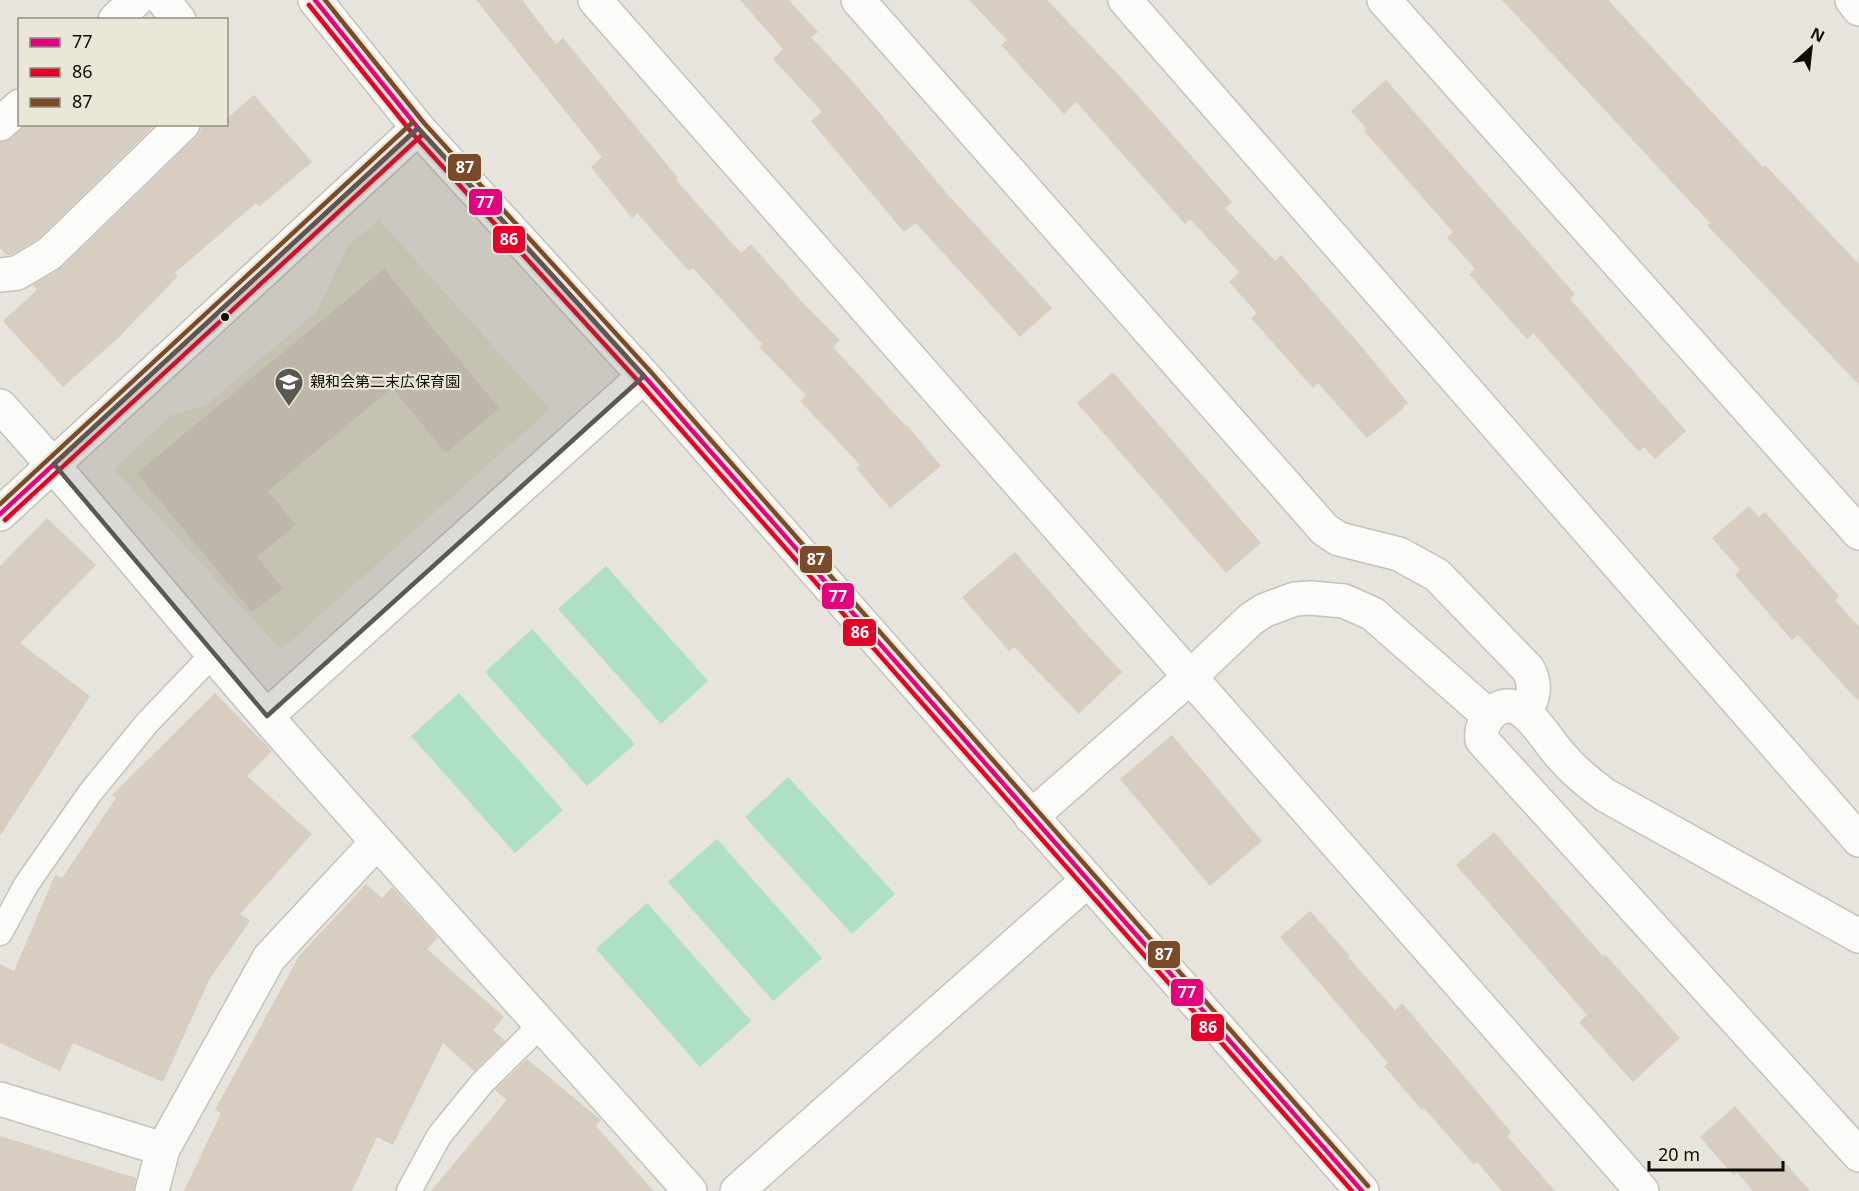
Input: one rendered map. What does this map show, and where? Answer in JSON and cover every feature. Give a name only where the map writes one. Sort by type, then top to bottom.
[{"type":"street","points":[[117,18],[136,0]]},
{"type":"street","points":[[163,0],[177,18]]},
{"type":"street","points":[[315,0],[418,128],[644,376],[1362,1191]]},
{"type":"street","points":[[595,0],[1642,1191]]},
{"type":"street","points":[[858,0],[1325,530],[1339,539],[1399,554],[1437,575],[1528,669],[1532,676],[1533,691],[1524,712]]},
{"type":"street","points":[[1125,0],[1859,840]]},
{"type":"street","points":[[1383,0],[1859,533]]},
{"type":"street","points":[[1852,0],[1859,9]]},
{"type":"street","points":[[0,124],[18,108]]},
{"type":"street","points":[[0,275],[17,273],[49,254],[181,126]]},
{"type":"street","points":[[0,514],[418,128]]},
{"type":"street","points":[[267,716],[644,376]]},
{"type":"street","points":[[0,406],[54,464],[213,654],[377,842],[690,1191]]},
{"type":"street","points":[[1031,817],[1251,619],[1265,610],[1295,599],[1327,598],[1344,601],[1373,614],[1489,716]]},
{"type":"street","points":[[1859,936],[1605,795],[1575,771],[1524,712],[1510,707],[1501,708],[1489,716],[1483,724],[1482,740],[1859,1155]]},
{"type":"street","points":[[152,1191],[163,1149],[269,958],[377,842]]},
{"type":"street","points":[[737,1191],[1088,880]]},
{"type":"street","points":[[0,1099],[163,1149]]},
{"type":"lane","points":[[0,933],[26,885],[90,793],[147,723],[213,654]]},
{"type":"lane","points":[[409,1191],[439,1136],[482,1083],[542,1024]]},
{"type":"highlighted area","points":[[418,128],[644,376],[267,716],[54,464]]},
{"type":"shaded area","points":[[379,220],[550,409],[281,650],[114,469],[170,416],[205,406],[317,311],[347,247]]},
{"type":"green space","points":[[606,566],[708,681],[661,724],[558,609]]},
{"type":"green space","points":[[532,629],[635,744],[587,786],[485,672]]},
{"type":"green space","points":[[459,693],[563,810],[515,853],[411,736]]},
{"type":"green space","points":[[788,777],[895,894],[852,934],[745,817]]},
{"type":"green space","points":[[717,839],[822,958],[773,1001],[668,882]]},
{"type":"green space","points":[[647,903],[751,1021],[700,1067],[596,949]]},
{"type":"building","points":[[476,0],[522,0],[556,44],[563,38],[678,178],[676,180],[741,253],[751,244],[803,303],[840,340],[833,347],[907,425],[941,466],[890,508],[856,468],[860,465],[800,401],[806,395],[759,347],[762,344],[693,268],[689,271],[637,213],[632,218],[591,167],[602,157]]},
{"type":"building","points":[[740,0],[789,0],[818,32],[811,37],[856,85],[949,196],[1052,308],[1020,337],[916,223],[904,232],[811,121],[822,112],[773,59],[783,49]]},
{"type":"building","points":[[969,0],[1047,0],[1131,88],[1232,202],[1225,208],[1275,261],[1281,255],[1356,340],[1408,403],[1404,408],[1367,438],[1318,383],[1313,388],[1251,318],[1257,313],[1229,282],[1239,272],[1190,219],[1185,224],[1076,102],[1064,114],[1001,45],[1007,40]]},
{"type":"building","points":[[1502,0],[1608,0],[1763,167],[1765,165],[1859,264],[1859,385],[1707,225],[1710,223]]},
{"type":"building","points":[[1386,80],[1575,294],[1570,299],[1686,431],[1655,459],[1644,447],[1639,452],[1533,333],[1527,339],[1469,274],[1475,269],[1447,237],[1453,232],[1364,131],[1367,130],[1351,111]]},
{"type":"building","points":[[254,95],[312,162],[259,207],[256,203],[175,273],[178,276],[118,338],[63,387],[3,321],[37,290],[33,285],[62,267],[196,137],[201,126],[228,126],[228,117]]},
{"type":"building","points":[[25,126],[154,126],[38,239],[11,255],[6,255],[0,248],[0,142],[12,138]]},
{"type":"building","points":[[384,269],[499,408],[446,453],[392,388],[268,491],[296,525],[257,557],[283,589],[252,612],[137,473]]},
{"type":"building","points":[[1113,372],[1261,543],[1226,573],[1077,403]]},
{"type":"building","points":[[1749,506],[1759,517],[1765,512],[1839,596],[1835,600],[1859,627],[1859,702],[1798,635],[1792,640],[1735,575],[1740,570],[1712,538]]},
{"type":"building","points":[[47,518],[96,565],[20,643],[90,696],[0,836],[0,566]]},
{"type":"building","points":[[1015,552],[1122,672],[1079,714],[1014,647],[1009,651],[962,597]]},
{"type":"building","points":[[215,693],[272,751],[247,776],[312,834],[240,914],[250,921],[209,980],[163,1082],[73,1043],[60,1071],[0,1043],[0,964],[14,971],[55,875],[62,878],[116,798],[112,795]]},
{"type":"building","points":[[1172,735],[1262,841],[1210,886],[1120,779]]},
{"type":"building","points":[[1494,832],[1603,956],[1605,954],[1680,1038],[1633,1082],[1579,1022],[1587,1015],[1456,865]]},
{"type":"building","points":[[366,884],[382,898],[392,887],[438,938],[427,949],[504,1017],[493,1030],[505,1041],[474,1071],[443,1043],[393,1145],[377,1137],[352,1191],[184,1191],[221,1113],[215,1110],[299,956]]},
{"type":"building","points":[[1310,911],[1395,1010],[1402,1003],[1511,1132],[1507,1136],[1555,1191],[1502,1191],[1477,1162],[1473,1164],[1424,1108],[1422,1110],[1384,1066],[1388,1063],[1280,937]]},
{"type":"building","points":[[527,1059],[601,1120],[596,1126],[654,1191],[431,1191],[507,1100],[495,1090]]},
{"type":"building","points":[[1735,1106],[1810,1191],[1753,1191],[1737,1172],[1733,1175],[1700,1137]]},
{"type":"building","points":[[0,1136],[136,1178],[134,1191],[0,1191]]},
{"type":"transit line","name":"77","points":[[315,0],[418,128],[644,376],[1362,1191]]},
{"type":"transit line","name":"87","points":[[325,0],[424,123],[650,371],[1368,1186]]},
{"type":"transit line","name":"86","points":[[309,5],[412,133],[638,381],[1352,1191]]},
{"type":"transit line","name":"87","points":[[0,504],[413,122]]},
{"type":"transit line","name":"77","points":[[0,514],[418,128]]},
{"type":"transit line","name":"86","points":[[5,520],[423,134]]},
{"type":"place","name":"親和会第二末広保育園","points":[[289,408]]}]
